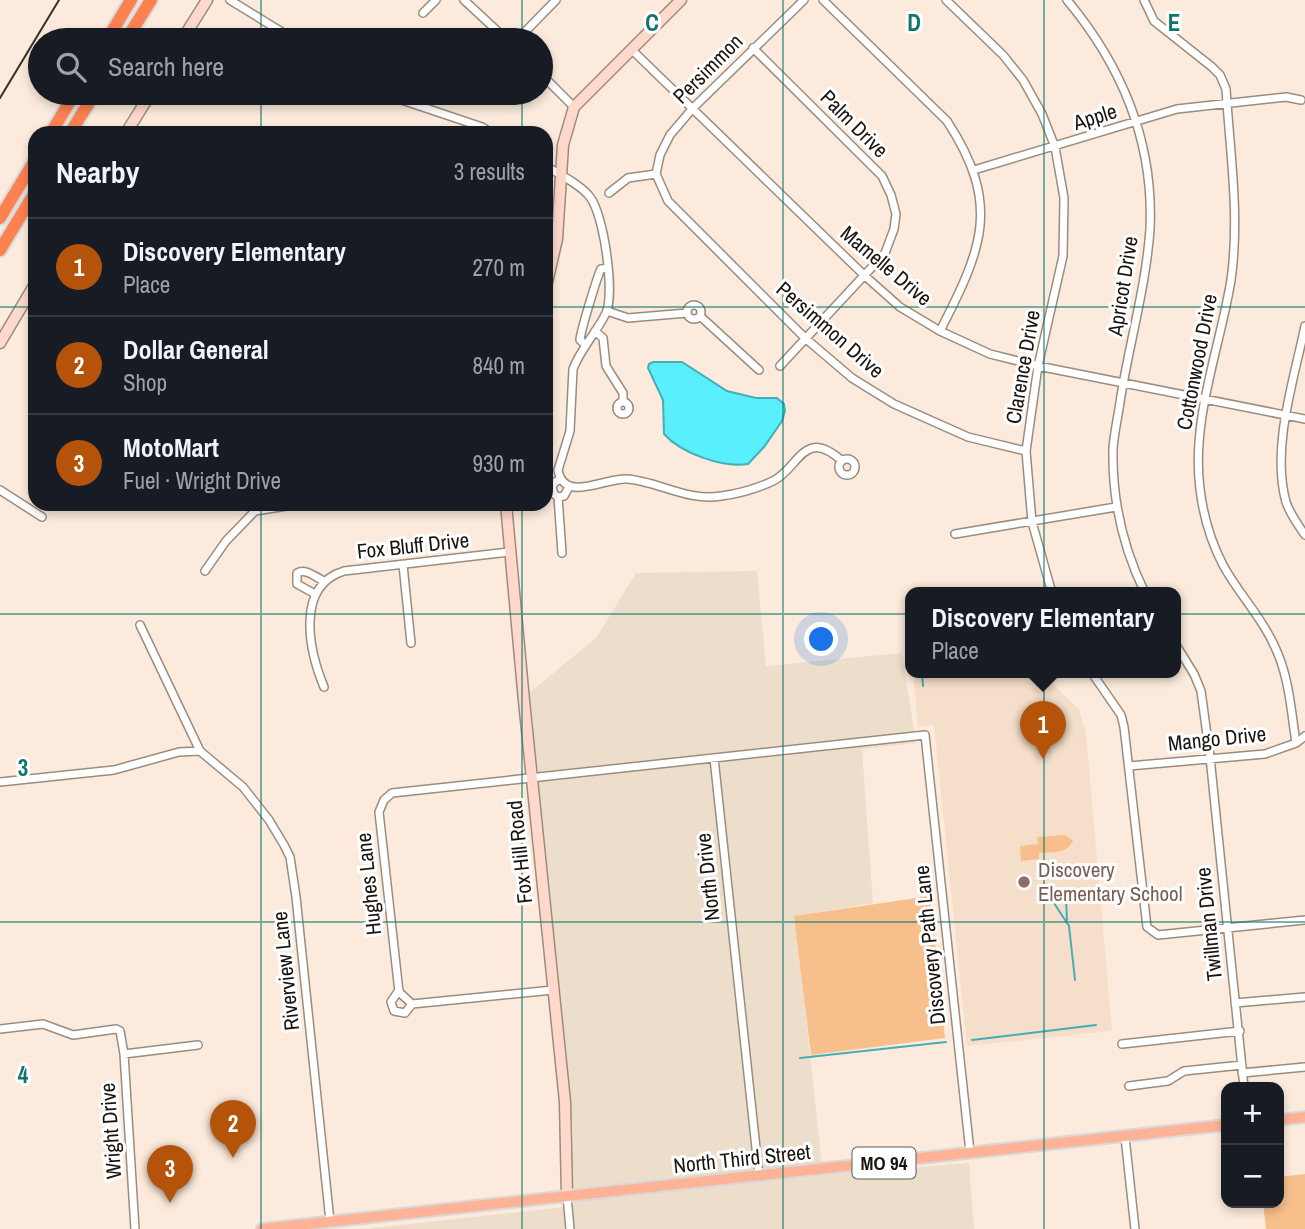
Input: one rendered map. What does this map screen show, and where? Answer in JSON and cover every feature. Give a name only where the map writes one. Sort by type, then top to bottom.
[{"type":"highway","points":[[114,28],[131,0]]},
{"type":"highway","points":[[134,28],[151,0]]},
{"type":"highway","points":[[55,126],[68,105]]},
{"type":"highway","points":[[75,126],[88,105]]},
{"type":"highway","points":[[0,218],[28,172]]},
{"type":"highway","points":[[0,250],[28,204]]},
{"type":"main road","points":[[1284,1119],[1305,1117]]},
{"type":"main road","name":"North Third Street","points":[[262,1229],[1221,1126]]},
{"type":"street","points":[[190,28],[207,0]]},
{"type":"street","points":[[230,0],[276,28]]},
{"type":"street","points":[[423,13],[436,0]]},
{"type":"street","points":[[464,0],[494,28]]},
{"type":"street","points":[[529,28],[556,0]]},
{"type":"street","points":[[553,256],[557,239],[563,145],[574,107],[681,0]]},
{"type":"street","name":"Persimmon","points":[[656,174],[660,155],[670,135],[693,108],[804,0]]},
{"type":"street","points":[[823,0],[947,121],[974,170],[981,213],[975,254],[967,279],[940,331]]},
{"type":"street","name":"Clarence Drive","points":[[946,0],[1003,55],[1023,80],[1042,114],[1055,147],[1065,198],[1063,256],[1038,366],[1026,451],[1032,522],[1050,587]]},
{"type":"street","name":"Apricot Drive","points":[[1067,0],[1103,47],[1128,98],[1137,122],[1147,174],[1150,227],[1142,293],[1113,447],[1116,507],[1127,549],[1142,587]]},
{"type":"street","name":"Cottonwood Drive","points":[[1144,0],[1154,21],[1220,75],[1226,89],[1235,196],[1234,249],[1206,400],[1198,457],[1200,489],[1207,524],[1222,564],[1274,645],[1282,664],[1296,743]]},
{"type":"street","name":"Palm Drive","points":[[753,48],[882,176],[896,215],[885,253],[780,366]]},
{"type":"street","name":"Mamelle Drive","points":[[632,50],[864,276],[900,307],[940,331],[990,354],[1038,366],[1305,419]]},
{"type":"street","points":[[553,86],[574,107]]},
{"type":"street","name":"Apple","points":[[974,170],[1177,109],[1286,97],[1301,100]]},
{"type":"street","points":[[130,126],[143,105]]},
{"type":"street","points":[[413,105],[470,126]]},
{"type":"street","points":[[553,171],[588,195],[598,211],[609,287],[607,311],[573,369],[570,431],[558,470],[561,479],[569,486],[580,488],[628,479],[673,492],[719,497],[775,480],[797,456],[809,450],[827,450],[842,461]]},
{"type":"street","points":[[609,193],[628,178],[656,174]]},
{"type":"street","name":"Persimmon Drive","points":[[656,174],[668,201],[806,338],[852,378],[894,404],[968,437],[1026,451]]},
{"type":"street","points":[[586,345],[580,340],[580,333],[599,272],[607,268]]},
{"type":"street","points":[[0,342],[28,296]]},
{"type":"street","points":[[687,313],[690,306],[696,305],[701,310],[700,316]]},
{"type":"street","points":[[607,311],[628,318],[687,313]]},
{"type":"street","points":[[687,313],[691,319],[700,316]]},
{"type":"street","points":[[700,316],[760,370]]},
{"type":"street","points":[[1305,326],[1281,451],[1281,476],[1290,510],[1305,535]]},
{"type":"street","points":[[595,331],[603,338],[606,366],[622,393],[623,402]]},
{"type":"street","points":[[553,485],[561,479]]},
{"type":"street","points":[[558,497],[564,496],[569,486]]},
{"type":"street","points":[[0,490],[28,508]]},
{"type":"street","points":[[553,490],[558,497],[562,553]]},
{"type":"street","points":[[955,534],[1116,507]]},
{"type":"street","points":[[33,511],[42,517]]},
{"type":"street","points":[[205,571],[233,532],[255,511]]},
{"type":"street","name":"Fox Hill Road","points":[[506,511],[565,1102],[567,1196]]},
{"type":"street","name":"Fox Bluff Drive","points":[[314,594],[324,582],[344,571],[509,552]]},
{"type":"street","points":[[403,565],[411,643]]},
{"type":"street","points":[[324,582],[308,572],[297,573],[297,584],[314,594],[310,610],[312,632],[316,667],[324,687]]},
{"type":"street","name":"Riverview Lane","points":[[140,625],[200,751],[243,787],[270,820],[290,858],[330,1221]]},
{"type":"street","points":[[1181,652],[1201,691],[1210,757]]},
{"type":"street","points":[[1095,678],[1121,715],[1147,927],[1158,935],[1305,920]]},
{"type":"street","name":"Discovery Path Lane","points":[[714,758],[925,735],[970,1152]]},
{"type":"street","name":"Mango Drive","points":[[1129,766],[1265,754],[1296,743],[1305,736]]},
{"type":"street","points":[[0,782],[114,770],[179,752],[200,751]]},
{"type":"street","name":"Twillman Drive","points":[[1210,757],[1243,1082]]},
{"type":"street","points":[[531,777],[714,758]]},
{"type":"street","name":"North Drive","points":[[714,758],[759,1176]]},
{"type":"street","name":"Hughes Lane","points":[[531,777],[392,793],[384,800],[379,812],[399,990],[391,1002],[394,1011],[405,1013],[412,1004],[553,990]]},
{"type":"street","points":[[399,990],[402,997],[412,1004]]},
{"type":"street","points":[[1235,1003],[1305,997]]},
{"type":"street","name":"Wright Drive","points":[[0,1029],[43,1024],[73,1035],[116,1028],[120,1031],[124,1054],[135,1229]]},
{"type":"street","points":[[1122,1045],[1240,1031]]},
{"type":"street","points":[[124,1054],[198,1045]]},
{"type":"street","points":[[1129,1086],[1168,1081],[1184,1071],[1305,1067]]},
{"type":"street","points":[[1125,1137],[1135,1229]]},
{"type":"street","points":[[567,1196],[570,1229]]},
{"type":"shaded area","points":[[757,571],[766,666],[902,653],[916,743],[862,749],[873,903],[795,916],[823,1175],[969,1163],[974,1229],[364,1229],[574,1206],[571,1168],[573,1131],[529,693],[596,638],[636,573]]},
{"type":"shaded area","name":"Discovery Elementary School","points":[[913,678],[1046,678],[1079,709],[1086,733],[1112,1031],[967,1046],[934,725],[918,727]]},
{"type":"shaded area","points":[[1064,835],[1073,840],[1068,848],[1039,853],[1039,859],[1021,861],[1020,846],[1038,844],[1037,837]]},
{"type":"shaded area","points":[[930,896],[945,1038],[811,1055],[794,916]]},
{"type":"shaded area","points":[[1305,1174],[1305,1229],[1266,1229],[1264,1208],[1284,1208],[1284,1176]]},
{"type":"water","points":[[653,362],[682,362],[727,391],[756,398],[777,398],[784,404],[782,421],[748,464],[726,464],[691,453],[664,434],[663,400],[648,368]]},
{"type":"waterway","points":[[922,678],[923,686]]},
{"type":"waterway","points":[[1066,900],[1067,920]]},
{"type":"waterway","points":[[1054,903],[1069,926],[1075,980]]},
{"type":"waterway","points":[[972,1040],[1096,1025]]},
{"type":"waterway","points":[[800,1058],[946,1042]]},
{"type":"railway","points":[[42,28],[59,0]]},
{"type":"railway","points":[[0,98],[28,51]]},
{"type":"place","name":"Discovery Elementary","points":[[1043,759]]},
{"type":"place","name":"Discovery Elementary School","points":[[1024,882]]},
{"type":"place","name":"Dollar General","points":[[233,1158]]},
{"type":"place","name":"MotoMart","points":[[170,1203]]}]
